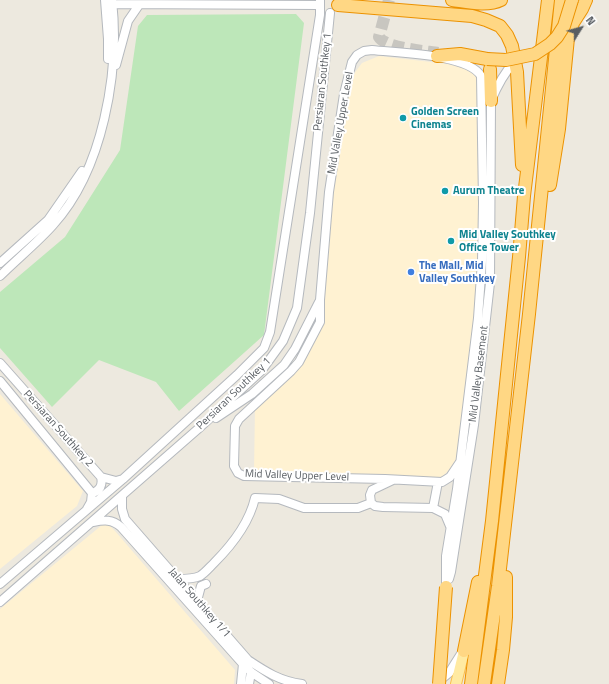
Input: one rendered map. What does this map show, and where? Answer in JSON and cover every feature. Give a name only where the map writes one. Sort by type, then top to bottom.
[{"type":"highway","points":[[452,0],[482,3],[491,3],[501,0]]},
{"type":"highway","points":[[471,684],[492,521],[524,196],[548,0]]},
{"type":"highway","points":[[437,56],[460,54],[488,64],[535,54],[550,44],[557,37],[564,26],[572,0]]},
{"type":"highway","points":[[530,314],[559,129],[568,38],[573,23],[582,10],[586,0]]},
{"type":"highway","points":[[484,684],[498,586],[530,314],[561,4]]},
{"type":"highway","points":[[336,8],[472,16],[500,26],[512,46],[518,79],[524,196]]},
{"type":"highway","points":[[488,64],[492,101]]},
{"type":"highway","points":[[498,684],[506,617],[506,518]]},
{"type":"highway","points":[[464,651],[492,521]]},
{"type":"highway","points":[[439,684],[446,587]]},
{"type":"main road","points":[[456,684],[464,651]]},
{"type":"street","points":[[132,0],[139,5]]},
{"type":"street","points":[[109,2],[139,5],[318,7],[325,12],[336,8]]},
{"type":"street","points":[[109,2],[114,39],[110,90]]},
{"type":"street","points":[[0,263],[48,220],[81,173],[93,141],[102,108],[107,74],[109,2]]},
{"type":"street","points":[[0,276],[54,224],[80,186],[98,139],[128,21],[139,5]]},
{"type":"street","name":"Persiaran Southkey 1","points":[[0,584],[123,479],[237,375],[264,348],[270,332],[318,7]]},
{"type":"street","name":"Persiaran Southkey 1","points":[[0,602],[198,429],[262,370],[283,341],[297,308],[310,213],[320,104],[336,8]]},
{"type":"street","name":"Mid Valley Upper Level","points":[[446,587],[446,556],[457,489],[478,318],[482,261],[483,203],[481,76],[478,71],[471,66],[437,56],[372,50],[364,51],[357,55],[352,62],[344,94],[332,165],[320,300],[320,322],[299,362],[286,376],[239,418],[235,426],[234,466],[238,473],[244,476],[444,482],[447,481],[460,462]]},
{"type":"street","points":[[483,203],[491,159],[492,101],[498,84],[515,61]]},
{"type":"street","name":"Mid Valley Basement","points":[[446,587],[451,572],[474,424],[490,283],[491,159]]},
{"type":"street","points":[[198,429],[252,394],[284,365],[298,343],[320,300]]},
{"type":"street","name":"Persiaran Southkey 2","points":[[0,363],[101,477],[116,481],[123,479]]},
{"type":"street","name":"Persiaran Southkey 2","points":[[0,381],[92,493]]},
{"type":"street","points":[[87,510],[91,502],[92,493],[98,490],[102,484],[101,477]]},
{"type":"street","name":"Mid Valley Upper Level","points":[[371,504],[370,495],[372,490],[394,480]]},
{"type":"street","points":[[433,508],[438,482]]},
{"type":"street","name":"Jalan Southkey 1/1","points":[[122,496],[122,509],[125,519],[248,660],[267,673],[291,682],[302,684]]},
{"type":"street","points":[[178,580],[199,576],[227,550],[234,542],[252,510],[254,498],[279,499],[304,508],[358,508],[371,504],[383,507],[433,508],[445,514],[450,528]]},
{"type":"street","name":"Jalan Southkey 1/1","points":[[92,522],[109,520],[116,522],[243,664],[251,672],[268,684]]},
{"type":"street","points":[[11,574],[20,584]]},
{"type":"street","points":[[197,601],[202,584],[206,584]]},
{"type":"street","points":[[434,684],[449,673],[464,651]]},
{"type":"street","points":[[241,684],[243,664]]},
{"type":"street","points":[[249,684],[251,672]]},
{"type":"shaded area","name":"The Mall, Mid Valley Southkey","points":[[379,56],[457,65],[470,69],[478,76],[480,252],[475,321],[458,461],[440,479],[254,473],[255,406],[290,376],[318,332],[331,202],[340,135],[353,75],[362,63]]},
{"type":"shaded area","points":[[0,394],[83,491],[77,506],[0,569]]},
{"type":"shaded area","points":[[102,525],[109,525],[115,531],[235,670],[234,684],[0,684],[0,609]]},
{"type":"green space","points":[[296,14],[304,23],[264,335],[179,411],[156,382],[99,360],[52,407],[0,348],[0,292],[65,237],[120,150],[138,26],[147,15]]},
{"type":"tunnel","points":[[389,0],[379,37],[389,44],[438,53]]},
{"type":"place","name":"Golden Screen Cinemas","points":[[403,118]]},
{"type":"place","name":"Aurum Theatre","points":[[445,191]]},
{"type":"place","name":"Mid Valley Southkey Office Tower","points":[[451,241]]},
{"type":"place","name":"The Mall, Mid Valley Southkey","points":[[411,272]]}]
